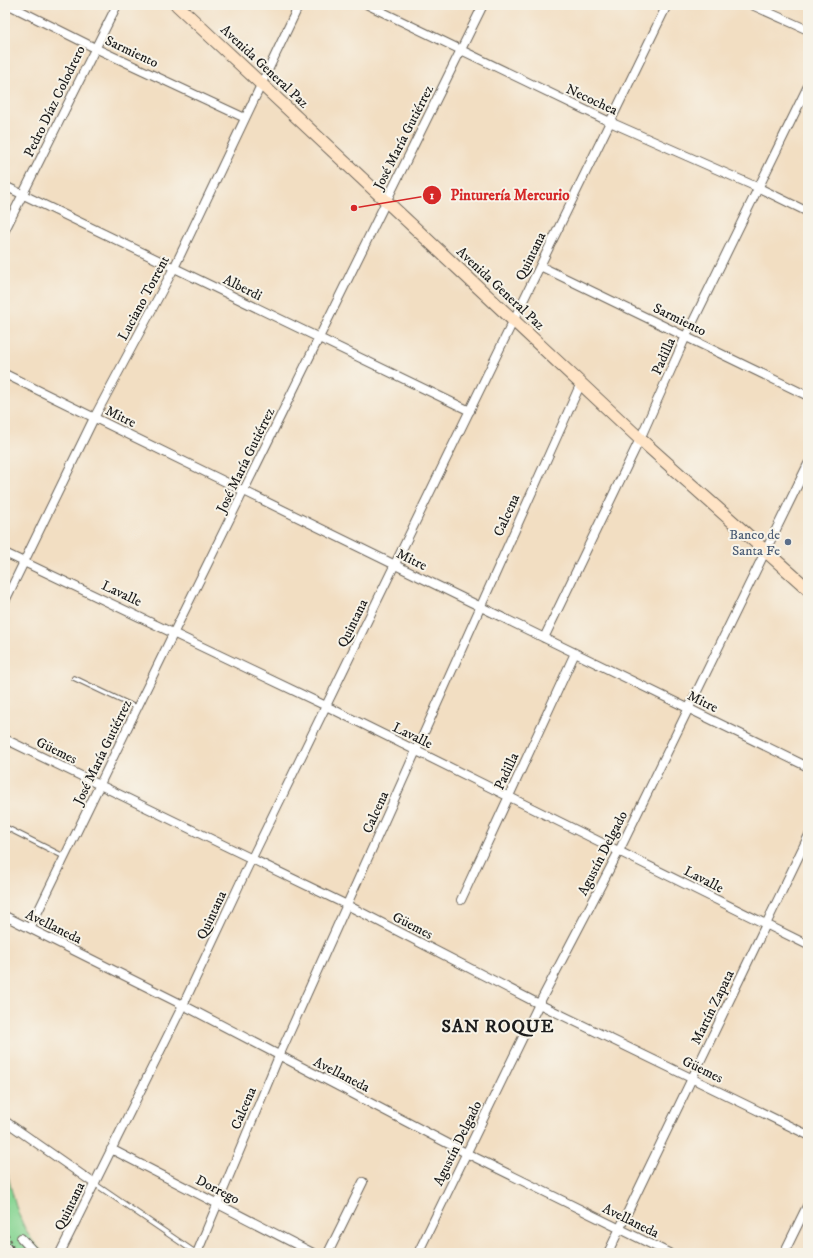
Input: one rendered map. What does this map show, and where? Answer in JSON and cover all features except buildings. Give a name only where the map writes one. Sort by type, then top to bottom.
[{"type":"main road","name":"Avenida General Paz","points":[[177,5],[640,439],[808,589]]},
{"type":"street","name":"Sarmiento","points":[[9,5],[95,48],[244,118]]},
{"type":"street","name":"Pedro Díaz Colodrero","points":[[5,230],[117,5]]},
{"type":"street","name":"Luciano Torrent","points":[[5,601],[94,418],[174,268],[299,5]]},
{"type":"street","name":"Necochea","points":[[368,5],[610,122],[759,188],[808,212]]},
{"type":"street","name":"José María Gutiérrez","points":[[30,928],[174,632],[320,339],[386,200],[484,5]]},
{"type":"street","name":"Quintana","points":[[60,1253],[183,1005],[251,860],[667,5]]},
{"type":"street","points":[[752,5],[808,30]]},
{"type":"street","name":"Padilla","points":[[544,638],[640,439],[686,336],[808,86]]},
{"type":"street","name":"Alberdi","points":[[5,186],[470,411]]},
{"type":"street","name":"Sarmiento","points":[[540,266],[808,396]]},
{"type":"street","name":"Mitre","points":[[5,374],[808,767]]},
{"type":"street","name":"Calcena","points":[[197,1253],[279,1056],[416,752],[479,606],[581,383]]},
{"type":"street","name":"Agustín Delgado","points":[[418,1253],[539,1004],[619,851],[808,464]]},
{"type":"street","name":"Lavalle","points":[[5,553],[174,632],[326,706],[416,752],[808,945]]},
{"type":"street","name":"Padilla","points":[[461,900],[575,653]]},
{"type":"street","name":"Güemes","points":[[5,739],[347,906],[539,1004],[808,1135]]},
{"type":"street","name":"Martín Zapata","points":[[608,1253],[808,837]]},
{"type":"street","name":"Avellaneda","points":[[5,916],[183,1005],[466,1153],[669,1253]]},
{"type":"street","points":[[5,1121],[94,1184]]},
{"type":"street","name":"Dorrego","points":[[111,1148],[313,1253]]},
{"type":"street","points":[[328,1253],[363,1182]]},
{"type":"street","points":[[784,1253],[808,1204]]},
{"type":"street","points":[[21,1238],[35,1253]]},
{"type":"lane","points":[[74,678],[138,708]]},
{"type":"lane","points":[[5,827],[65,857]]},
{"type":"lane","points":[[94,1184],[197,1253]]},
{"type":"path","points":[[5,1228],[12,1243],[13,1253]]},
{"type":"path","points":[[5,1251],[12,1243]]},
{"type":"green space","points":[[5,1163],[22,1223],[35,1244],[44,1253],[5,1253]]},
{"type":"railway","points":[[5,1241],[14,1253]]},
{"type":"place","name":"Pinturería Mercurio","points":[[354,208]]},
{"type":"place","name":"Banco de Santa Fe","points":[[788,542]]},
{"type":"district","name":"SAN ROQUE","points":[[498,1026]]}]
